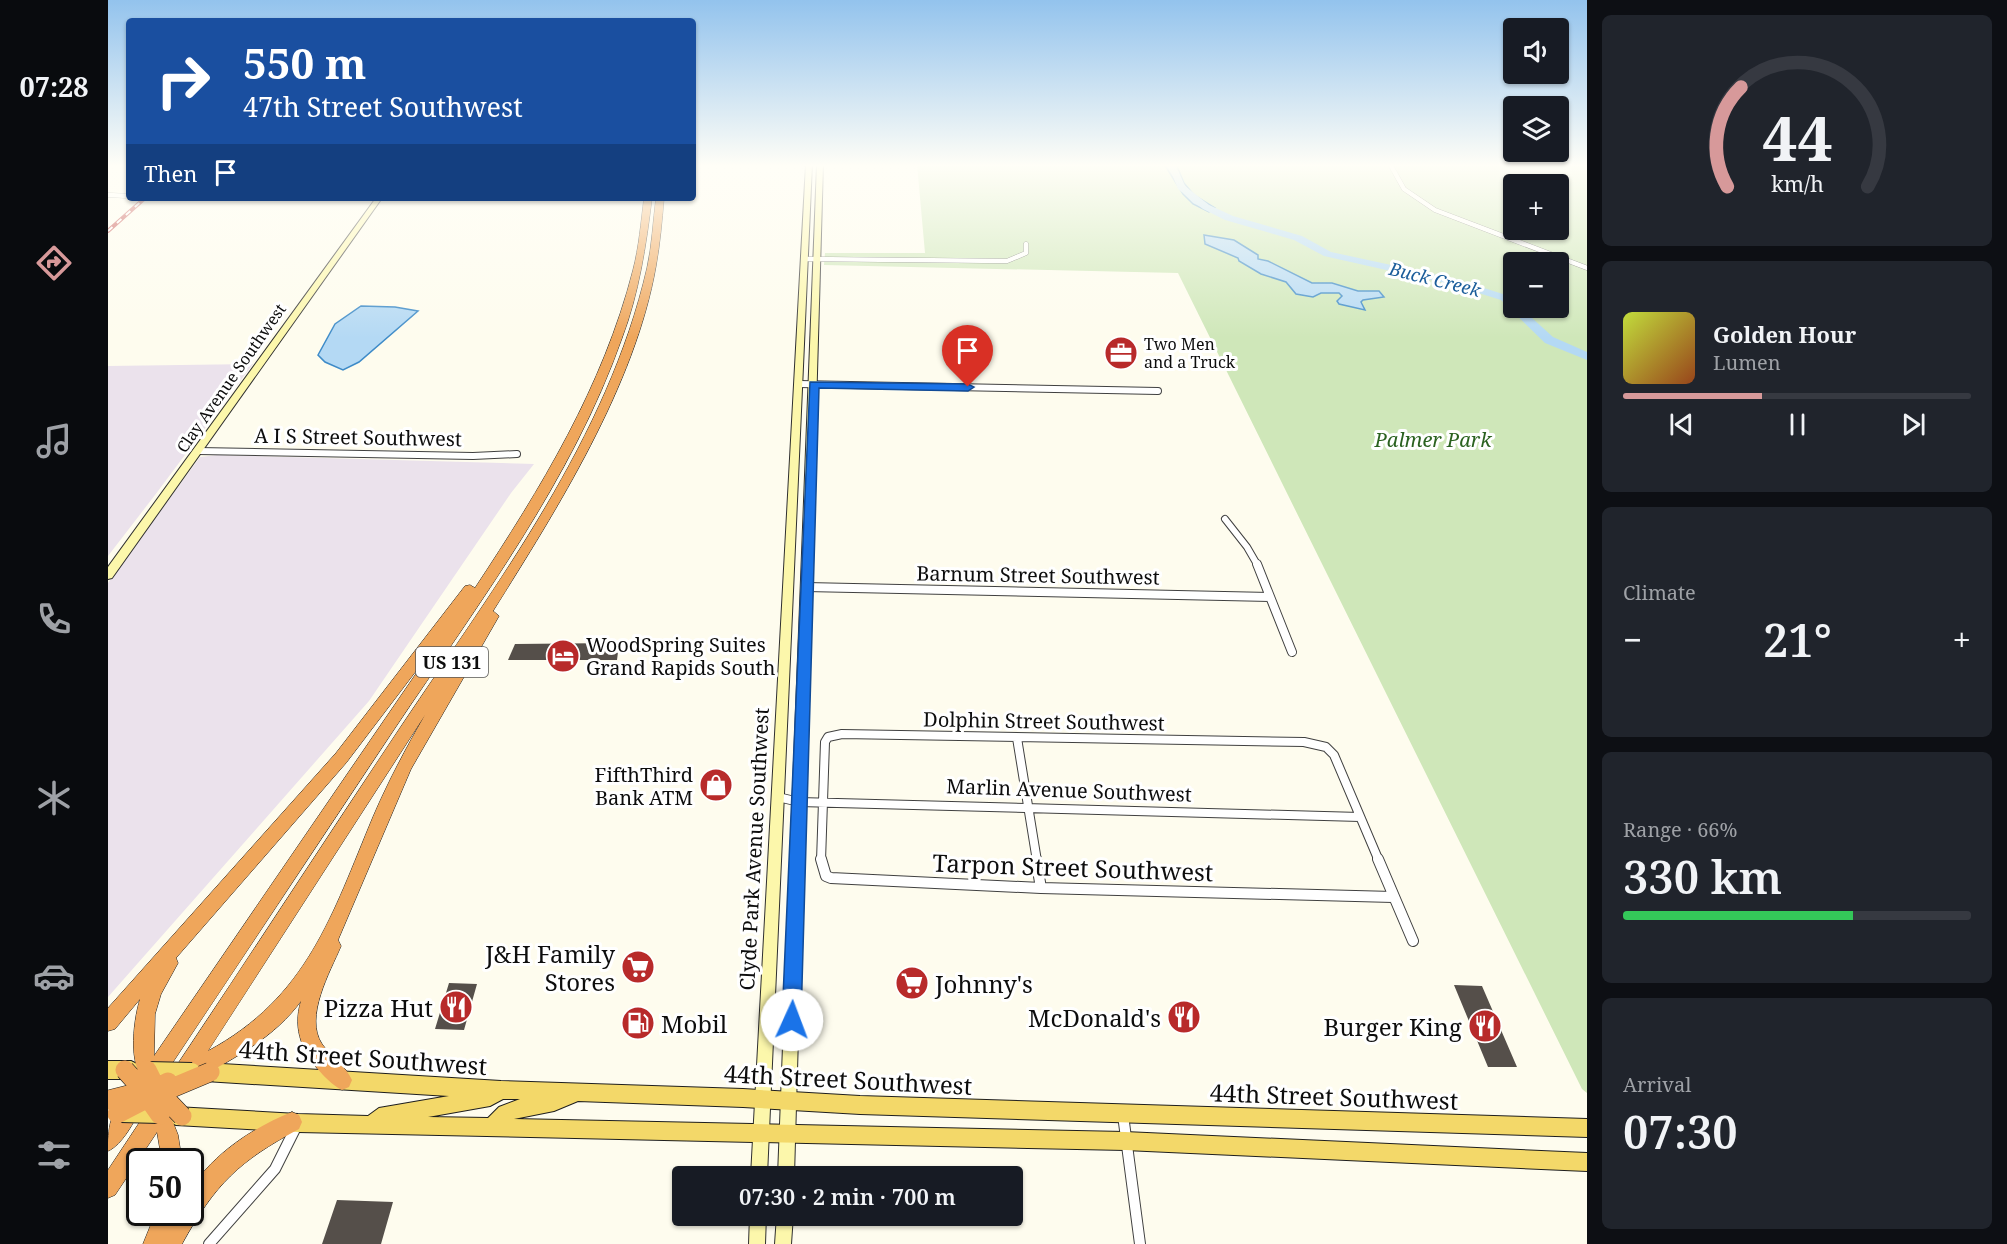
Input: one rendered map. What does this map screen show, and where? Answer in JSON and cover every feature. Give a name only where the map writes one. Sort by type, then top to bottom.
[{"type":"highway","name":"US 131","points":[[108,1141],[521,525],[573,435],[614,346],[640,262],[645,222]]},
{"type":"highway","name":"US 131","points":[[108,1188],[489,605],[562,487],[599,414],[633,334],[653,260],[657,222]]},
{"type":"highway","points":[[110,1111],[151,1088],[208,1066],[254,1034],[295,992],[314,962],[353,885],[412,753],[488,623],[562,487]]},
{"type":"highway","points":[[108,1022],[353,744],[521,525]]},
{"type":"highway","points":[[342,1080],[311,1044],[306,1019],[311,999],[353,885]]},
{"type":"highway","points":[[169,1148],[168,1137],[151,1088],[142,1045],[144,1011],[166,966],[209,910]]},
{"type":"highway","points":[[117,1070],[151,1088],[182,1116]]},
{"type":"highway","points":[[204,1189],[213,1176],[241,1149],[295,1123]]},
{"type":"highway","points":[[154,1244],[161,1226]]},
{"type":"highway","points":[[170,1244],[180,1226]]},
{"type":"main road","name":"Clay Avenue Southwest","points":[[108,575],[361,222]]},
{"type":"main road","name":"Clyde Park Avenue Southwest","points":[[759,1166],[806,222]]},
{"type":"main road","points":[[786,1166],[818,222]]},
{"type":"main road","points":[[806,230],[818,230]]},
{"type":"main road","points":[[794,478],[798,501],[810,502]]},
{"type":"main road","name":"44th Street Southwest","points":[[208,1066],[342,1080],[501,1090],[1587,1128]]},
{"type":"main road","points":[[371,1125],[379,1117],[490,1097],[501,1090]]},
{"type":"main road","points":[[493,1126],[502,1113],[554,1102],[581,1091]]},
{"type":"main road","points":[[110,1111],[295,1123],[1125,1141],[1587,1162]]},
{"type":"main road","points":[[757,1244],[758,1226]]},
{"type":"main road","points":[[783,1244],[784,1226]]},
{"type":"street","points":[[1467,222],[1587,267]]},
{"type":"street","points":[[805,259],[1007,261],[1026,253],[1026,244]]},
{"type":"street","points":[[799,384],[1158,391]]},
{"type":"street","name":"A I S Street Southwest","points":[[198,451],[473,456],[518,454]]},
{"type":"street","points":[[1225,519],[1245,541],[1292,652]]},
{"type":"street","name":"Barnum Street Southwest","points":[[806,587],[1270,597]]},
{"type":"street","name":"Dolphin Street Southwest","points":[[822,803],[825,742],[832,736],[1304,742],[1326,747],[1334,755],[1360,817]]},
{"type":"street","points":[[1017,738],[1041,888]]},
{"type":"street","name":"Marlin Avenue Southwest","points":[[778,797],[800,802],[822,803],[1360,817]]},
{"type":"street","name":"Tarpon Street Southwest","points":[[822,803],[821,862],[826,876],[855,881],[1394,897]]},
{"type":"street","points":[[1360,817],[1413,941]]},
{"type":"street","points":[[1123,1113],[1140,1244]]},
{"type":"street","points":[[209,1244],[276,1169],[295,1123]]},
{"type":"shaded area","points":[[253,364],[155,495],[108,556],[108,366]]},
{"type":"shaded area","points":[[217,455],[534,464],[511,493],[369,701],[108,997],[108,583],[200,457]]},
{"type":"green space","name":"Palmer Park","points":[[922,222],[1503,222],[1503,240],[1569,240],[1569,222],[1587,222],[1587,1093],[1582,1089],[1178,273],[824,265],[825,253],[925,253]]},
{"type":"water","points":[[1204,235],[1234,240],[1258,255],[1258,259],[1268,261],[1312,283],[1332,283],[1358,291],[1379,291],[1384,297],[1363,300],[1361,302],[1365,310],[1339,304],[1337,301],[1342,296],[1339,293],[1321,293],[1313,297],[1296,294],[1286,282],[1261,274],[1239,261],[1238,258],[1205,244]]},
{"type":"water","points":[[361,306],[395,307],[418,311],[359,362],[343,370],[325,362],[318,355],[335,324]]},
{"type":"building","name":"WoodSpring Suites Grand Rapids South","points":[[615,643],[614,649],[618,652],[617,660],[508,660],[515,644]]},
{"type":"building","name":"Pizza Hut","points":[[449,983],[477,984],[464,1030],[435,1029]]},
{"type":"building","name":"Burger King","points":[[1454,985],[1482,986],[1517,1067],[1488,1067]]},
{"type":"building","points":[[337,1200],[393,1202],[381,1244],[322,1244]]},
{"type":"waterway","name":"Buck Creek","points":[[1243,222],[1298,238],[1328,254],[1456,282],[1503,297]]},
{"type":"waterway","name":"Buck Creek","points":[[1526,318],[1549,340],[1587,356]]},
{"type":"railway","points":[[108,231],[118,222]]},
{"type":"place","name":"Two Men and a Truck","points":[[1121,353]]},
{"type":"place","name":"WoodSpring Suites Grand Rapids South","points":[[563,656]]},
{"type":"place","name":"FifthThird Bank ATM","points":[[716,785]]},
{"type":"place","name":"J&H Family Stores","points":[[638,967]]},
{"type":"place","name":"Johnny's","points":[[912,983]]},
{"type":"place","name":"Pizza Hut","points":[[456,1007]]},
{"type":"place","name":"McDonald's","points":[[1184,1017]]},
{"type":"place","name":"Mobil","points":[[638,1023]]},
{"type":"place","name":"Burger King","points":[[1485,1026]]},
{"type":"route","points":[[792,1020],[814,384],[968,387]]}]
